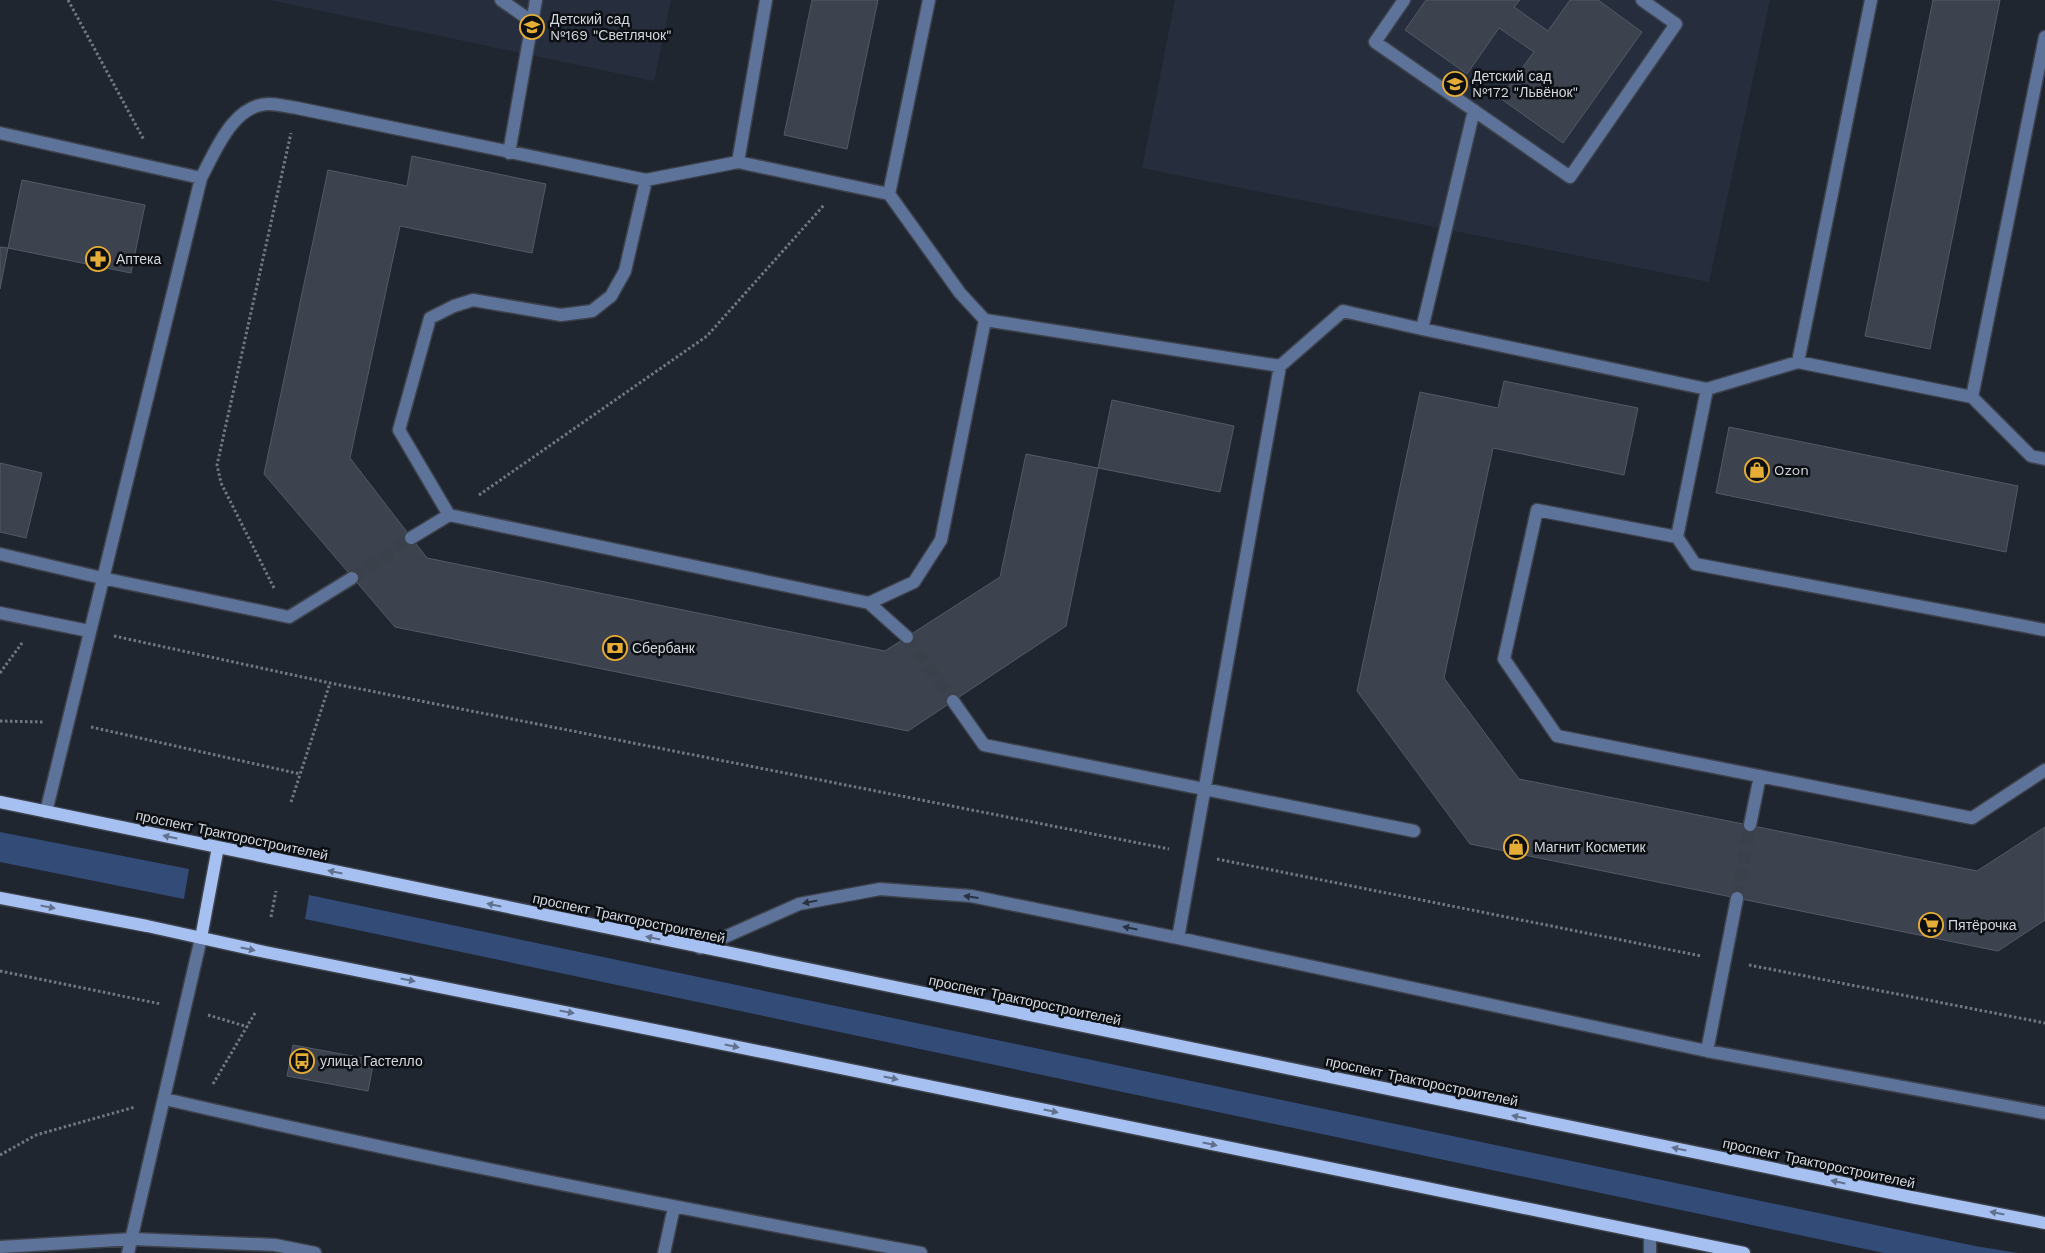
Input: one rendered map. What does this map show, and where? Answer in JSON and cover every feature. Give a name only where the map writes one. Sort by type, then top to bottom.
[{"type":"main road","name":"проспект Тракторостроителей","points":[[0,802],[700,948],[2045,1223]]},
{"type":"main road","points":[[201,938],[218,847]]},
{"type":"main road","points":[[0,898],[147,926],[1744,1253]]},
{"type":"street","points":[[501,0],[531,21]]},
{"type":"street","points":[[509,153],[536,0]]},
{"type":"street","points":[[738,162],[766,0]]},
{"type":"street","points":[[889,194],[929,0]]},
{"type":"street","points":[[1404,0],[1375,42],[1570,177],[1676,24],[1642,0]]},
{"type":"street","points":[[1798,362],[1871,0]]},
{"type":"street","points":[[1972,397],[2045,37]]},
{"type":"street","points":[[46,812],[201,178],[228,128],[245,112],[268,104],[296,108],[646,180],[738,162],[889,194],[960,293],[985,320],[1280,366]]},
{"type":"street","points":[[1422,329],[1474,110]]},
{"type":"street","points":[[0,133],[201,178]]},
{"type":"street","points":[[449,515],[399,430],[430,318],[454,306],[473,300],[561,315],[592,311],[611,296],[625,271],[646,180]]},
{"type":"street","points":[[1178,938],[1280,366],[1343,311],[1707,389],[1798,362],[1972,397],[2031,456],[2045,459]]},
{"type":"street","points":[[870,603],[914,582],[941,540],[985,320]]},
{"type":"street","points":[[1707,389],[1678,537],[1695,564],[2045,630]]},
{"type":"street","points":[[1678,537],[1537,510],[1504,659],[1557,736],[1972,818],[2045,770]]},
{"type":"street","points":[[411,538],[449,515],[870,603],[907,637]]},
{"type":"street","points":[[0,554],[102,578],[289,617],[352,578]]},
{"type":"street","points":[[0,613],[89,631]]},
{"type":"street","points":[[953,701],[984,745],[1414,831]]},
{"type":"street","points":[[1750,825],[1760,776]]},
{"type":"street","points":[[700,948],[799,904],[880,889],[971,896],[1178,938],[1707,1051],[2045,1113]]},
{"type":"street","points":[[1707,1051],[1736,898]]},
{"type":"street","points":[[128,1253],[201,938]]},
{"type":"street","points":[[164,1099],[354,1142],[674,1207],[921,1253]]},
{"type":"street","points":[[664,1253],[674,1207]]},
{"type":"street","points":[[1650,1235],[1650,1253]]},
{"type":"street","points":[[0,1246],[132,1239],[275,1244],[315,1253]]},
{"type":"path","points":[[68,0],[160,169]]},
{"type":"path","points":[[289,617],[221,483],[217,465],[296,108]]},
{"type":"path","points":[[449,515],[706,336],[842,184]]},
{"type":"path","points":[[0,673],[38,620]]},
{"type":"path","points":[[89,631],[330,683],[1724,961],[2045,1023]]},
{"type":"path","points":[[291,802],[330,683]]},
{"type":"path","points":[[0,721],[67,722],[300,774]]},
{"type":"path","points":[[271,917],[276,890]]},
{"type":"path","points":[[0,971],[184,1008],[248,1027]]},
{"type":"path","points":[[199,1107],[255,1013]]},
{"type":"path","points":[[0,1155],[36,1135],[164,1099]]},
{"type":"shaded area","name":"Детский сад №169 \"Светлячок\"","points":[[270,0],[671,0],[654,81]]},
{"type":"shaded area","name":"Детский сад №172 \"Львёнок\"","points":[[1175,0],[1770,0],[1709,282],[1142,168]]},
{"type":"shaded area","points":[[0,832],[189,869],[184,899],[0,862]]},
{"type":"shaded area","points":[[309,895],[1975,1246],[2018,1253],[1884,1253],[305,919]]},
{"type":"building","points":[[812,0],[878,0],[847,149],[784,135]]},
{"type":"building","points":[[1426,0],[1520,0],[1514,7],[1548,31],[1570,0],[1598,0],[1642,32],[1563,143],[1500,98],[1534,52],[1499,28],[1467,74],[1405,30]]},
{"type":"building","points":[[1933,0],[2000,0],[1930,349],[1865,336]]},
{"type":"building","points":[[412,156],[546,184],[532,253],[400,226],[350,458],[427,558],[885,651],[1000,577],[1026,454],[1098,468],[1066,626],[908,731],[395,627],[264,474],[328,170],[407,186]]},
{"type":"building","points":[[22,180],[145,205],[131,273],[8,248]]},
{"type":"building","points":[[0,247],[8,248],[0,289]]},
{"type":"building","points":[[1504,381],[1638,408],[1624,475],[1493,448],[1444,678],[1519,779],[1977,871],[2045,827],[2045,920],[1998,951],[1470,844],[1357,691],[1420,392],[1498,408]]},
{"type":"building","points":[[1112,400],[1234,426],[1220,492],[1098,468]]},
{"type":"building","points":[[1729,427],[2018,486],[2006,552],[1716,493]]},
{"type":"building","points":[[0,463],[42,473],[26,538],[0,532]]},
{"type":"building","points":[[293,1045],[374,1060],[368,1091],[287,1076]]},
{"type":"tunnel","points":[[352,578],[411,538]]},
{"type":"tunnel","points":[[907,637],[953,701]]},
{"type":"tunnel","points":[[1737,898],[1750,825]]},
{"type":"place","name":"Детский сад №169 \"Светлячок\"","points":[[532,27]]},
{"type":"place","name":"Детский сад №172 \"Львёнок\"","points":[[1455,84]]},
{"type":"place","name":"Аптека","points":[[98,259]]},
{"type":"place","name":"Ozon","points":[[1757,470]]},
{"type":"place","name":"Сбербанк","points":[[615,648]]},
{"type":"place","name":"Магнит Косметик","points":[[1516,847]]},
{"type":"place","name":"Пятёрочка","points":[[1931,925]]},
{"type":"place","name":"улица Гастелло","points":[[302,1061]]}]
